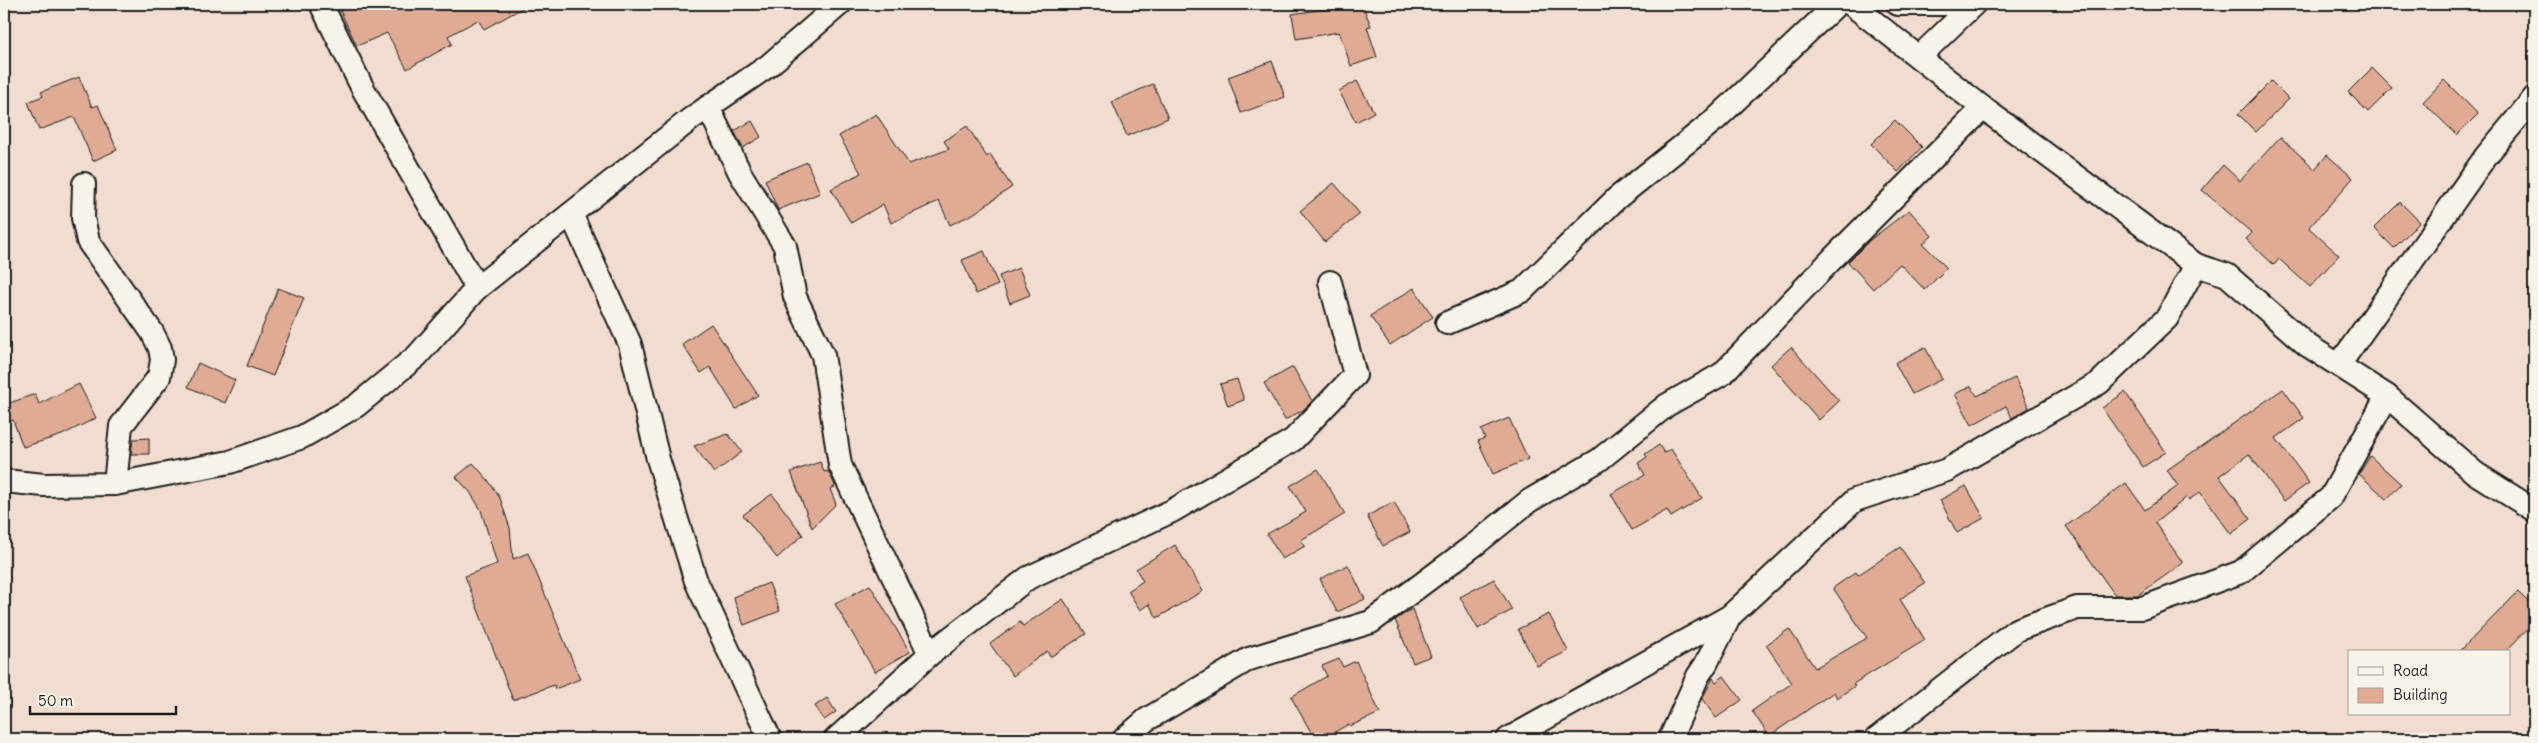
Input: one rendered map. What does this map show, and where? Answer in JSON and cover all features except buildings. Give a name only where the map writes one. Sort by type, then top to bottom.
[{"type":"street","points":[[320,4],[362,87],[477,288]]},
{"type":"street","points":[[4,481],[44,485],[115,484],[230,462],[302,437],[356,406],[417,356],[477,288],[607,183],[708,107],[768,66],[840,4]]},
{"type":"street","points":[[1447,323],[1522,292],[1617,198],[1716,119],[1837,4]]},
{"type":"street","points":[[1851,4],[1920,56],[1983,108],[2196,265],[2227,275],[2307,346],[2387,396],[2475,473],[2534,510]]},
{"type":"street","points":[[1898,4],[1953,4]]},
{"type":"street","points":[[1920,56],[1974,4]]},
{"type":"street","points":[[2339,365],[2486,156],[2534,98]]},
{"type":"street","points":[[708,107],[740,173],[785,246],[795,297],[823,355],[840,466],[930,654]]},
{"type":"street","points":[[1124,739],[1146,720],[1249,659],[1371,622],[1478,543],[1529,501],[1599,460],[1667,405],[1722,374],[1837,254],[1983,108]]},
{"type":"street","points":[[84,184],[83,218],[88,241],[152,332],[160,348],[162,360],[159,377],[121,426],[115,484]]},
{"type":"street","points":[[571,214],[630,344],[658,459],[696,581],[770,739]]},
{"type":"street","points":[[1508,739],[1730,616],[1855,500],[1947,470],[2099,383],[2167,318],[2196,265]]},
{"type":"street","points":[[836,739],[930,654],[1028,578],[1172,511],[1293,440],[1355,375],[1330,282]]},
{"type":"street","points":[[1876,739],[2016,630],[2077,608],[2142,608],[2240,572],[2331,497],[2387,396]]},
{"type":"street","points":[[1670,739],[1698,676],[1730,616]]}]
